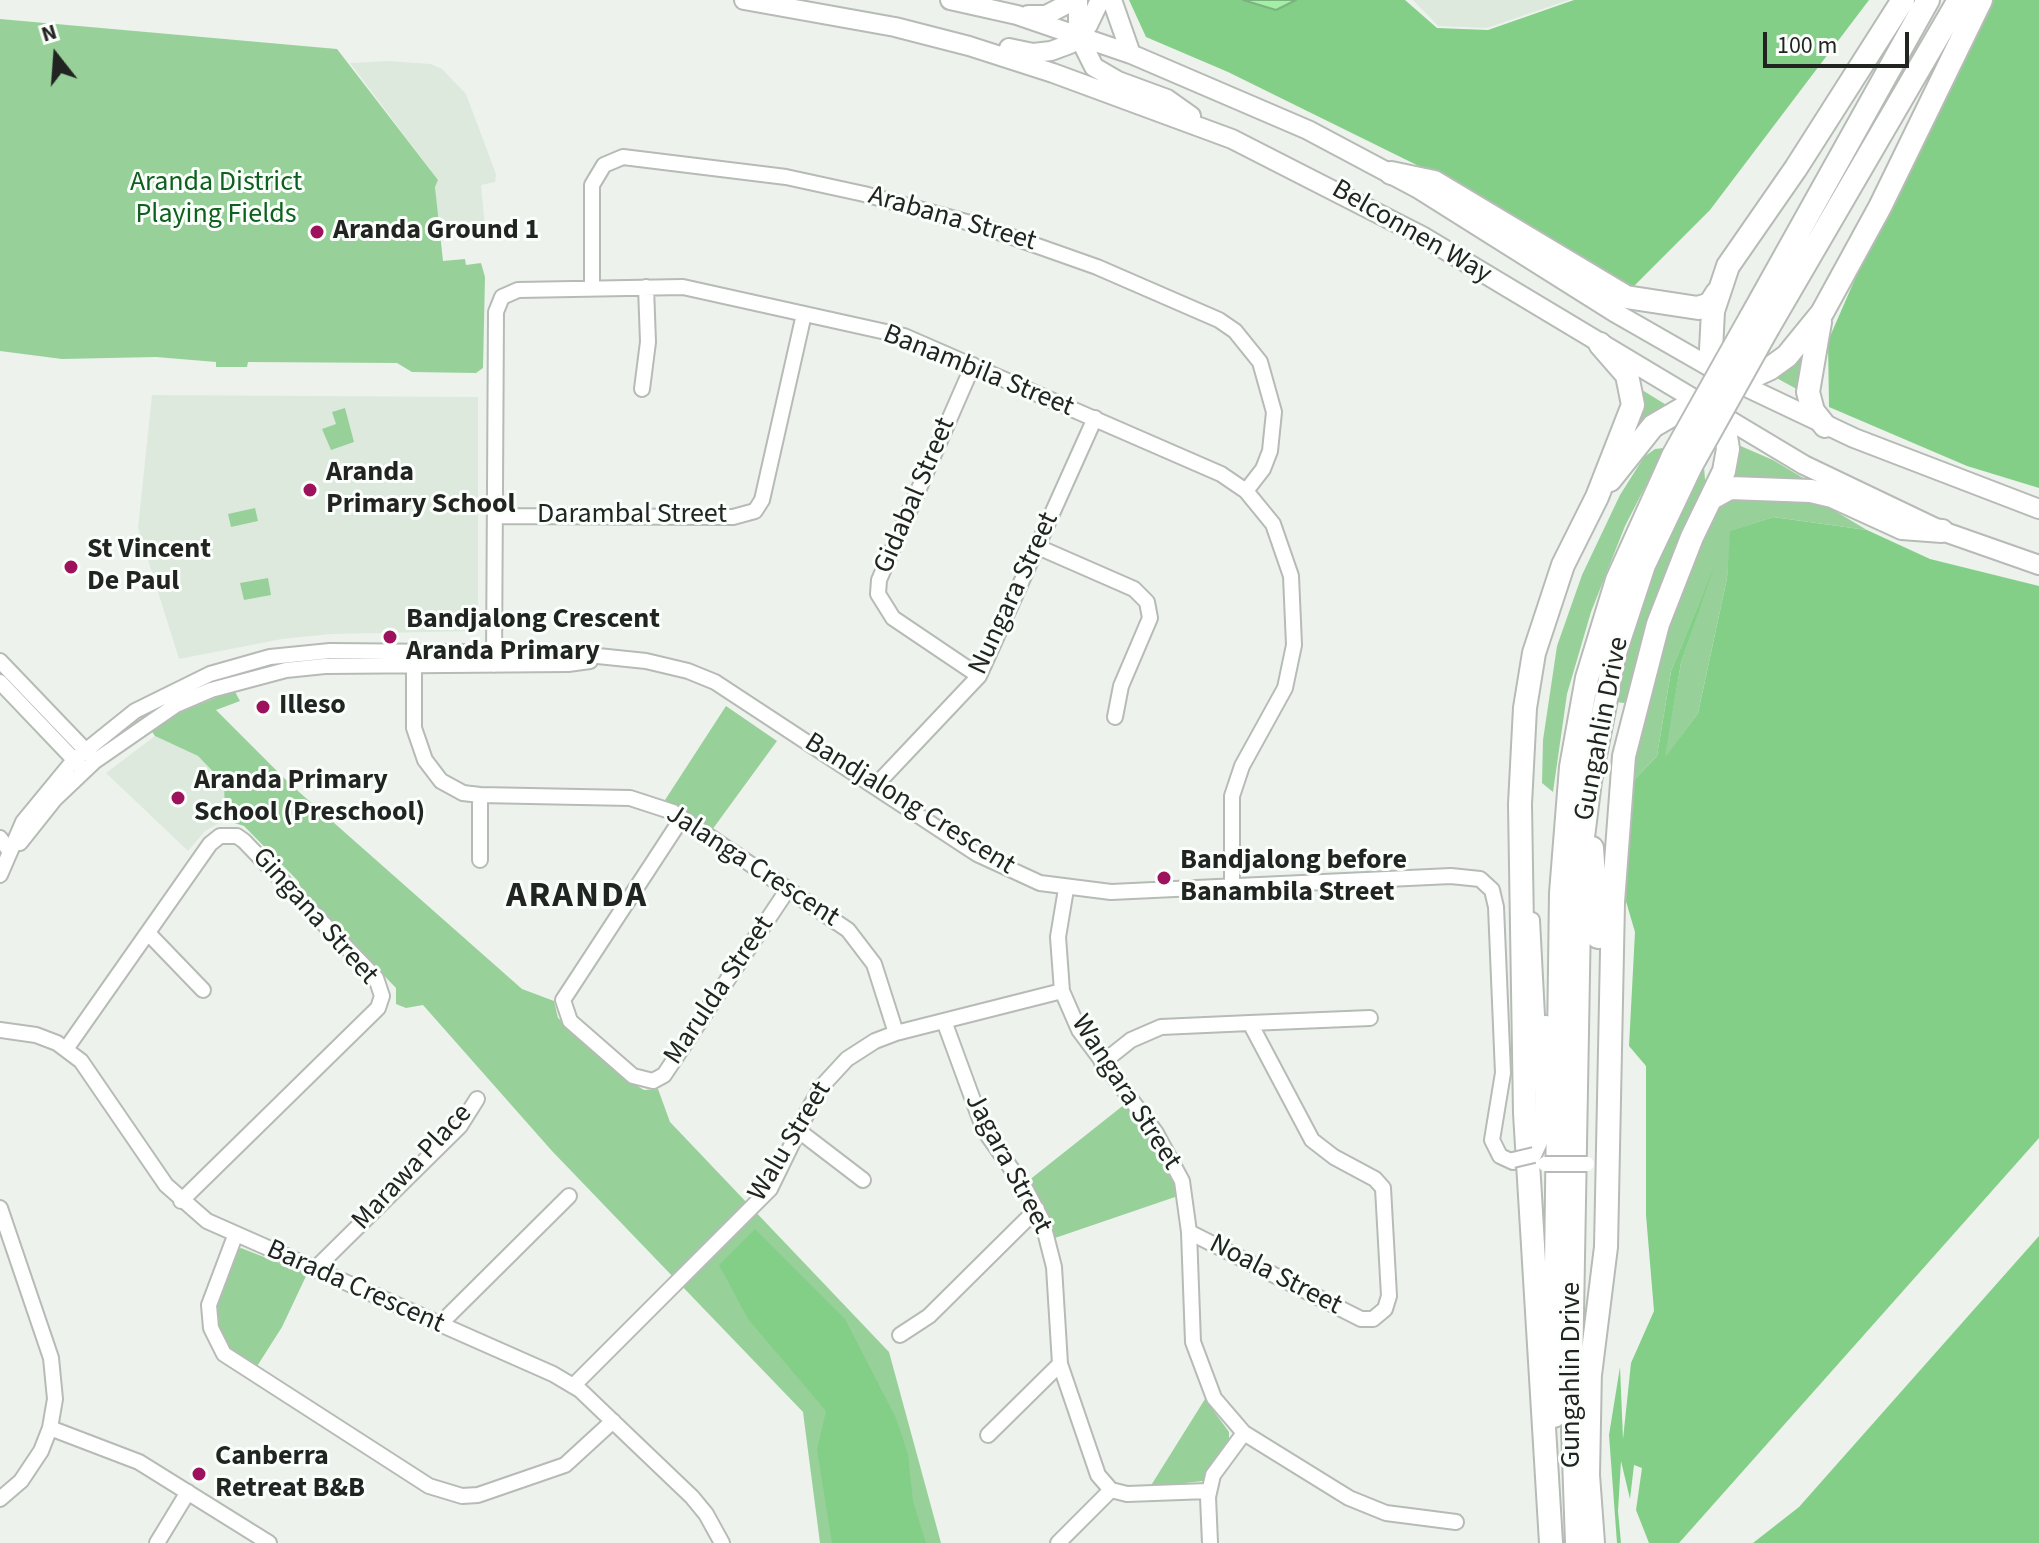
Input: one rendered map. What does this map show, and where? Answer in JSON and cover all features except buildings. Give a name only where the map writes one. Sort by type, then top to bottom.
[{"type":"highway","points":[[1391,173],[1434,182],[1626,297],[1698,308],[1710,304],[1739,249],[1796,168],[1903,0]]},
{"type":"highway","name":"Gungahlin Drive","points":[[1558,1543],[1554,1441],[1561,907],[1566,814],[1578,722],[1617,580],[1760,323],[1928,0]]},
{"type":"highway","name":"Gungahlin Drive","points":[[1760,323],[1959,0]]},
{"type":"highway","points":[[1717,293],[1710,339],[1724,382],[1769,369],[1796,347],[1822,313],[1880,207],[1981,0]]},
{"type":"highway","points":[[1717,293],[1725,322],[1742,344],[1766,353],[1796,347]]},
{"type":"highway","points":[[1822,313],[1808,392],[1813,411],[1825,426]]},
{"type":"highway","points":[[1551,1543],[1526,1124],[1521,964],[1522,752],[1534,653],[1547,607],[1631,413],[1633,396],[1625,371],[1600,344]]},
{"type":"highway","points":[[1597,497],[1664,417],[1696,401]]},
{"type":"highway","points":[[1589,1383],[1606,1247],[1612,917],[1624,756],[1658,624],[1692,537],[1727,461],[1723,417]]},
{"type":"highway","points":[[1632,452],[1643,441],[1661,433],[1692,437],[1712,460],[1713,494]]},
{"type":"highway","name":"Gungahlin Drive","points":[[1577,1543],[1571,1371],[1577,908],[1590,781],[1608,679],[1622,629],[1682,461]]},
{"type":"highway","points":[[1713,494],[1735,488],[1811,491],[1832,496],[1902,528],[1942,531]]},
{"type":"highway","points":[[1542,1081],[1549,892],[1565,758],[1578,722]]},
{"type":"highway","points":[[1590,781],[1601,1030]]},
{"type":"highway","points":[[1587,1164],[1598,1178],[1600,1246],[1589,1383],[1588,1460],[1593,1543]]},
{"type":"main road","name":"Belconnen Way","points":[[744,0],[879,24],[969,46],[1213,131],[1330,186],[1422,236],[1810,469],[1942,531],[2039,565]]},
{"type":"main road","name":"Belconnen Way","points":[[950,0],[1017,15],[1131,54],[1308,130],[1391,173],[1724,382],[1825,426],[2039,509]]},
{"type":"main road","points":[[1017,15],[1046,15],[1076,0],[1078,35],[1087,59],[1103,75],[1167,99],[1213,131]]},
{"type":"main road","points":[[969,46],[1051,51],[1070,44],[1091,21],[1100,0]]},
{"type":"main road","points":[[1112,0],[1115,18],[1131,54]]},
{"type":"main road","points":[[1696,401],[1724,382]]},
{"type":"main road","points":[[1723,417],[1724,382]]},
{"type":"street","name":"Arabana Street","points":[[592,288],[592,185],[604,165],[623,157],[786,177],[877,197],[981,226],[1097,267],[1219,320],[1235,331],[1260,362],[1274,412],[1270,451],[1263,469],[1246,491]]},
{"type":"street","points":[[642,389],[648,342],[646,287]]},
{"type":"street","name":"Banambila Street","points":[[494,659],[498,304],[511,291],[683,287],[904,336],[1221,474],[1246,491],[1273,524],[1286,554],[1291,576],[1294,645],[1285,688],[1242,766],[1232,796],[1232,887]]},
{"type":"street","name":"Darambal Street","points":[[495,516],[733,517],[755,511],[762,500],[804,314]]},
{"type":"street","name":"Gidabal Street","points":[[973,365],[879,580],[878,594],[893,618],[979,676]]},
{"type":"street","name":"Nungara Street","points":[[875,786],[979,676],[1095,418]]},
{"type":"street","points":[[1038,547],[1134,589],[1147,602],[1148,625],[1121,686],[1115,717]]},
{"type":"street","name":"Bandjalong Crescent","points":[[0,875],[10,852],[85,760],[135,711],[270,657],[335,651],[414,659],[494,659],[568,664],[602,659],[674,667],[715,682],[1002,868],[1066,889],[1111,892],[1467,876],[1490,887],[1496,907],[1503,1073],[1492,1140],[1498,1153],[1512,1161],[1587,1164]]},
{"type":"street","name":"Jalanga Crescent","points":[[414,659],[414,728],[425,760],[452,788],[480,795],[630,798],[682,818],[848,930],[862,946],[883,985],[896,1033]]},
{"type":"street","points":[[2,674],[85,760]]},
{"type":"street","points":[[1522,752],[1527,792],[1542,1081],[1543,1136],[1538,1161]]},
{"type":"street","points":[[1587,1164],[1593,1161],[1600,1149],[1606,847],[1614,773],[1624,756]]},
{"type":"street","points":[[480,795],[480,860]]},
{"type":"street","name":"Marulda Street","points":[[682,818],[563,1000],[570,1021],[633,1076],[653,1081],[664,1075],[788,889]]},
{"type":"street","name":"Gingana Street","points":[[66,1049],[213,840],[220,836],[237,836],[381,987],[378,1008],[181,1201]]},
{"type":"street","points":[[0,838],[10,852]]},
{"type":"street","name":"Wangara Street","points":[[1066,889],[1058,948],[1062,991],[1079,1030],[1174,1161],[1187,1203],[1191,1319],[1199,1365],[1214,1398],[1244,1433],[1373,1509],[1411,1519],[1456,1522]]},
{"type":"street","points":[[148,933],[203,990]]},
{"type":"street","name":"Walu Street","points":[[573,1386],[754,1207],[776,1179],[823,1085],[838,1067],[865,1046],[896,1033],[1062,991]]},
{"type":"street","points":[[1102,1063],[1131,1040],[1161,1027],[1370,1018]]},
{"type":"street","name":"Jagara Street","points":[[944,1021],[984,1130],[1037,1209],[1054,1267],[1060,1364],[1098,1475],[1111,1490]]},
{"type":"street","name":"Noala Street","points":[[1189,1232],[1361,1319],[1373,1319],[1385,1309],[1389,1296],[1383,1188],[1375,1179],[1334,1157],[1312,1140],[1250,1023]]},
{"type":"street","name":"Barada Crescent","points":[[0,1030],[36,1035],[66,1049],[93,1075],[151,1167],[181,1201],[235,1236],[573,1386],[692,1497],[706,1514],[722,1543]]},
{"type":"street","name":"Marawa Place","points":[[314,1270],[460,1126],[477,1099]]},
{"type":"street","points":[[799,1131],[863,1180]]},
{"type":"street","points":[[439,1325],[569,1196]]},
{"type":"street","points":[[900,1335],[929,1316],[1037,1209]]},
{"type":"street","points":[[0,1499],[35,1462],[50,1428],[55,1399],[51,1358],[1,1212]]},
{"type":"street","points":[[235,1236],[209,1305],[211,1328],[224,1354],[429,1486],[462,1496],[478,1495],[565,1465],[578,1457],[613,1421]]},
{"type":"street","points":[[988,1435],[1060,1364]]},
{"type":"street","points":[[50,1428],[120,1452],[269,1543]]},
{"type":"street","points":[[1210,1543],[1208,1491],[1216,1468],[1244,1433]]},
{"type":"street","points":[[1058,1543],[1111,1490],[1127,1494],[1208,1491]]},
{"type":"street","points":[[157,1543],[188,1492]]},
{"type":"shaded area","points":[[1129,0],[1405,0],[1437,28],[1488,30],[1574,0],[1869,0],[1710,210],[1629,291],[1437,175],[1228,72],[1146,37]]},
{"type":"shaded area","points":[[1243,0],[1296,0],[1276,10]]},
{"type":"shaded area","points":[[1413,0],[1569,0],[1487,28],[1438,26]]},
{"type":"shaded area","points":[[1988,0],[2039,0],[2039,488],[1967,466],[1829,407],[1828,341],[1885,210]]},
{"type":"shaded area","points":[[388,61],[431,64],[442,69],[466,94],[496,174],[495,182],[481,185],[485,226],[439,231],[435,187],[438,180],[350,63]]},
{"type":"shaded area","name":"Aranda Primary School","points":[[152,395],[478,397],[478,631],[331,634],[282,639],[179,659],[138,528]]},
{"type":"shaded area","points":[[1773,517],[1867,530],[1930,559],[2039,586],[2039,1138],[1679,1543],[1649,1543],[1636,1510],[1642,1468],[1634,1465],[1630,1499],[1621,1461],[1618,1511],[1621,1543],[1617,1543],[1609,1435],[1620,1367],[1623,1439],[1631,1363],[1654,1311],[1646,1215],[1646,1066],[1629,1046],[1635,932],[1625,898],[1632,782],[1657,756],[1671,671],[1714,567],[1681,663],[1665,757],[1698,713],[1727,578],[1730,531]]},
{"type":"shaded area","name":"Aranda Primary School (Preschool)","points":[[155,736],[198,756],[224,783],[225,820],[205,831],[188,851],[106,773]]},
{"type":"shaded area","points":[[755,1229],[845,1319],[896,1418],[908,1454],[913,1501],[926,1543],[832,1543],[817,1450],[826,1411],[748,1319],[719,1265]]},
{"type":"shaded area","points":[[2039,1236],[2039,1543],[1753,1543],[1799,1507]]},
{"type":"green space","name":"Aranda District Playing Fields","points":[[0,19],[337,49],[438,180],[435,187],[443,261],[465,259],[466,265],[481,263],[485,277],[483,368],[476,373],[412,372],[397,363],[248,362],[247,367],[216,367],[216,362],[156,357],[62,359],[0,351]]},
{"type":"green space","points":[[1806,349],[1802,392],[1771,375]]},
{"type":"green space","points":[[1639,388],[1668,406],[1635,436],[1628,431]]},
{"type":"green space","points":[[345,408],[354,442],[331,450],[322,429],[336,424],[332,412]]},
{"type":"green space","points":[[1736,444],[1773,460],[1810,482],[1728,483]]},
{"type":"green space","points":[[1672,447],[1704,467],[1706,492],[1634,688],[1624,703],[1616,702],[1664,450],[1625,526],[1591,612],[1567,694],[1553,792],[1542,783],[1543,740],[1557,646],[1582,575],[1620,495],[1644,457],[1655,449]]},
{"type":"green space","points":[[1720,498],[1813,498],[1867,530],[1773,517],[1731,531],[1727,578],[1698,713],[1664,759],[1681,663],[1706,587],[1671,671],[1657,756],[1632,782],[1643,719],[1676,598]]},
{"type":"green space","points":[[255,508],[258,521],[231,527],[228,514]]},
{"type":"green space","points":[[268,578],[271,595],[244,600],[240,583]]},
{"type":"green space","points":[[234,690],[240,701],[216,710],[290,784],[522,989],[554,1001],[558,1018],[634,1084],[644,1090],[658,1089],[670,1122],[889,1352],[941,1543],[820,1543],[803,1412],[552,1151],[423,1005],[406,1008],[396,1004],[396,988],[299,888],[299,882],[244,826],[225,820],[224,783],[198,756],[155,736],[148,726]]},
{"type":"green space","points":[[726,706],[777,741],[712,830],[665,800]]},
{"type":"green space","points":[[1125,1104],[1155,1142],[1172,1174],[1178,1196],[1055,1238],[1042,1204],[1028,1181]]},
{"type":"green space","points":[[241,1248],[307,1274],[282,1327],[254,1371],[237,1359],[221,1339],[213,1311],[235,1251]]},
{"type":"green space","points":[[1205,1399],[1229,1432],[1229,1439],[1203,1481],[1150,1487]]},
{"type":"place","name":"Aranda Ground 1","points":[[317,232]]},
{"type":"place","name":"Aranda Primary School","points":[[310,490]]},
{"type":"place","name":"St Vincent De Paul","points":[[71,567]]},
{"type":"place","name":"Bandjalong Crescent Aranda Primary","points":[[390,637]]},
{"type":"place","name":"Illeso","points":[[263,707]]},
{"type":"place","name":"Aranda Primary School (Preschool)","points":[[178,798]]},
{"type":"place","name":"Bandjalong before Banambila Street","points":[[1164,878]]},
{"type":"place","name":"Canberra Retreat B&B","points":[[199,1474]]},
{"type":"district","name":"ARANDA","points":[[577,898]]}]
